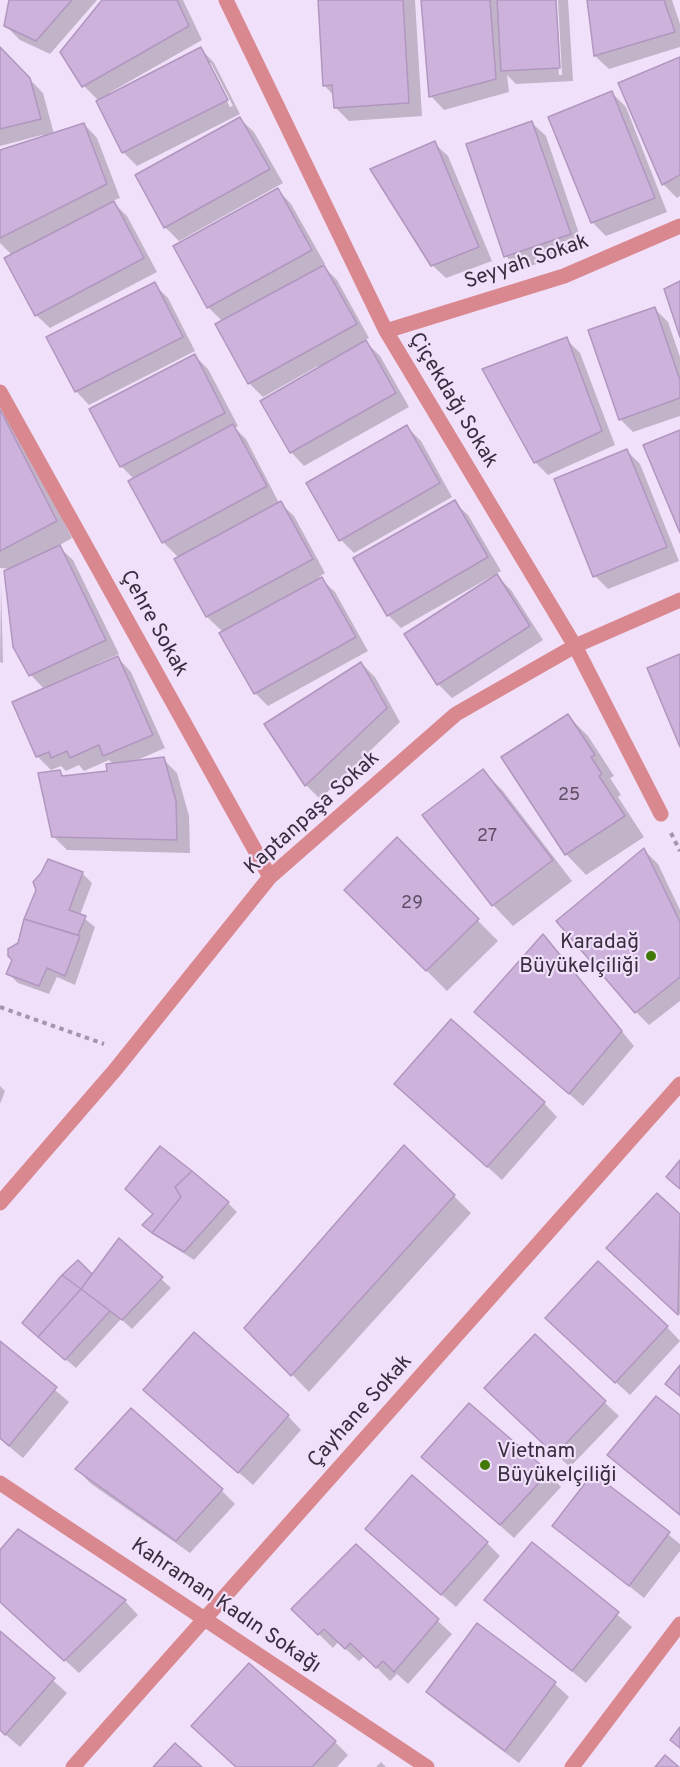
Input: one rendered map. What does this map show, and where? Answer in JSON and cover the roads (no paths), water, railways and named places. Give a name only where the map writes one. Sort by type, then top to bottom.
[{"type":"street","name":"Çiçekdağı Sokak","points":[[226,0],[386,331],[575,646],[661,814]]},
{"type":"street","name":"Seyyah Sokak","points":[[386,331],[564,276],[680,226]]},
{"type":"street","name":"Çehre Sokak","points":[[0,392],[270,877]]},
{"type":"street","name":"Kaptanpaşa Sokak","points":[[0,1203],[128,1053],[270,877],[456,714],[575,646],[680,600]]},
{"type":"street","name":"Çayhane Sokak","points":[[73,1767],[680,1084]]},
{"type":"street","name":"Kahraman Kadın Sokağı","points":[[0,1483],[427,1767]]},
{"type":"street","points":[[572,1767],[680,1624]]},
{"type":"place","name":"Karadağ Büyükelçiliği","points":[[651,956]]},
{"type":"place","name":"Vietnam Büyükelçiliği","points":[[485,1465]]}]
